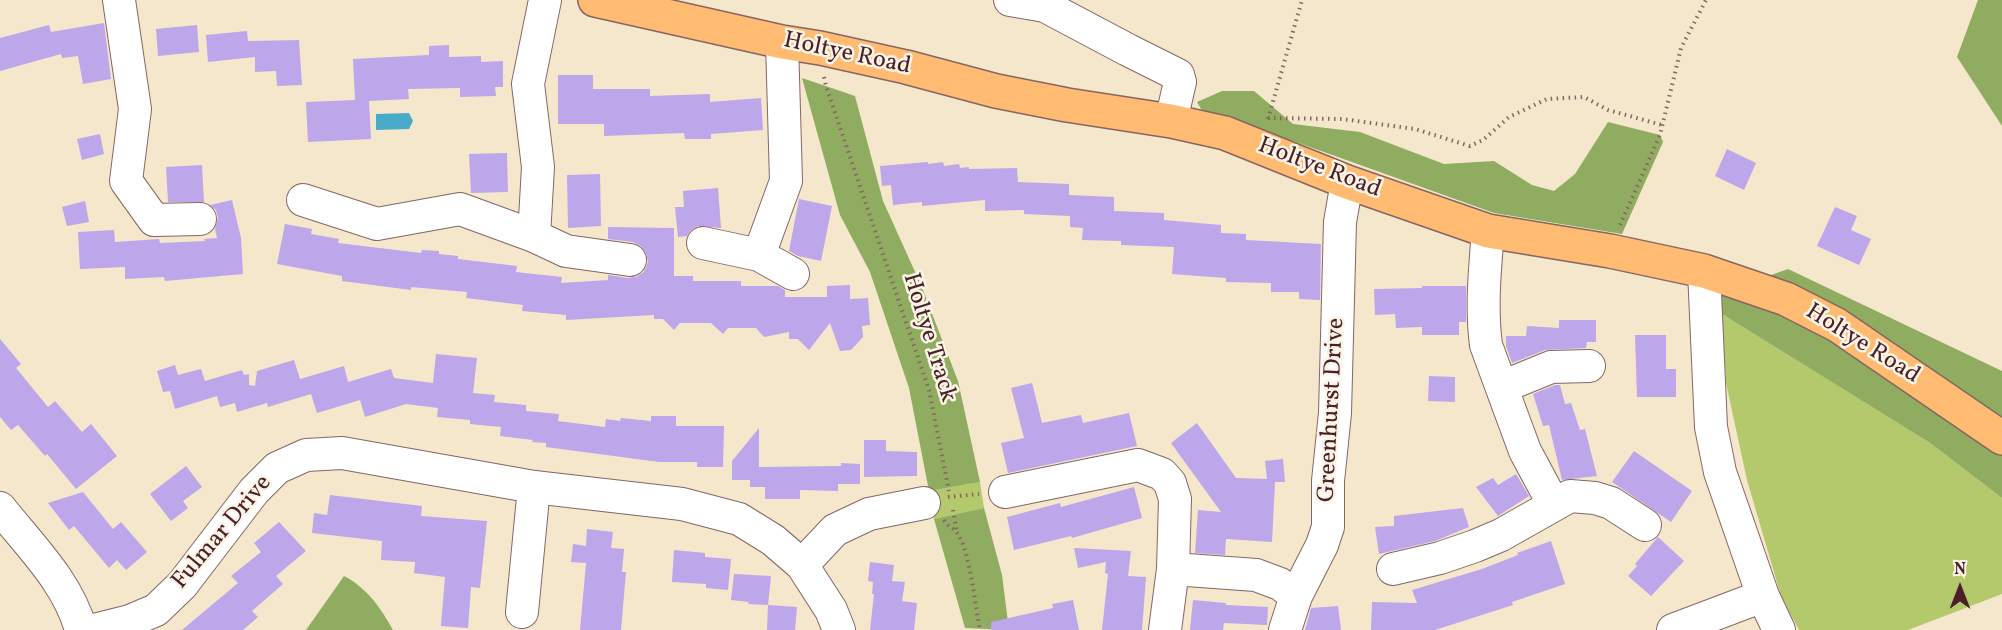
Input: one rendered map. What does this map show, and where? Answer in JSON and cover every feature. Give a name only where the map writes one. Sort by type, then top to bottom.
[{"type":"main road","name":"Holtye Road","points":[[595,0],[906,67],[996,91],[1067,105],[1171,121],[1225,133],[1266,132],[1347,182],[1488,231],[1610,251],[1704,271],[1786,299],[1837,325],[2002,438]]},
{"type":"street","points":[[119,0],[135,109],[126,181],[154,220],[200,219]]},
{"type":"street","points":[[534,236],[538,166],[528,84],[545,0]]},
{"type":"street","points":[[1010,0],[1045,6],[1178,75],[1180,82],[1171,121]]},
{"type":"street","points":[[759,255],[786,181],[782,42]]},
{"type":"street","name":"Greenhurst Drive","points":[[1285,630],[1296,596],[1322,545],[1328,527],[1328,481],[1335,413],[1340,222],[1347,182]]},
{"type":"street","points":[[303,200],[377,224],[460,209],[534,236],[566,251],[630,260]]},
{"type":"street","points":[[1488,231],[1484,329],[1491,363],[1525,451],[1554,505]]},
{"type":"street","points":[[703,243],[759,255],[793,274]]},
{"type":"street","points":[[1704,271],[1711,427],[1720,472],[1763,596],[1779,630]]},
{"type":"street","points":[[1502,387],[1551,367],[1589,366]]},
{"type":"street","name":"Fulmar Drive","points":[[94,630],[130,621],[156,610],[182,585],[254,491],[277,468],[306,455],[342,453],[534,487],[682,504],[739,519],[773,540],[802,565],[831,610],[839,630]]},
{"type":"street","points":[[1005,492],[1138,465],[1162,474],[1170,483],[1174,500],[1173,568],[1165,630]]},
{"type":"street","points":[[522,612],[534,487]]},
{"type":"street","points":[[1392,569],[1440,558],[1475,546],[1501,535],[1570,496],[1595,498],[1611,503],[1645,525]]},
{"type":"street","points":[[802,565],[835,530],[869,514],[942,503]]},
{"type":"street","points":[[0,508],[61,584],[76,612],[81,630]]},
{"type":"street","points":[[1173,568],[1256,575],[1280,584],[1296,596]]},
{"type":"street","points":[[1673,630],[1763,596]]},
{"type":"path","points":[[1302,0],[1266,132],[1341,119],[1415,129],[1470,146],[1483,140],[1509,117],[1547,99],[1584,97],[1608,110],[1662,125]]},
{"type":"path","points":[[1610,251],[1660,135],[1680,48],[1706,0]]},
{"type":"path","name":"Holtye Track","points":[[820,48],[826,86],[929,390],[943,517],[947,527],[957,532],[964,550],[980,630]]},
{"type":"path","points":[[957,532],[942,503],[1005,492]]},
{"type":"green space","points":[[1978,0],[2002,0],[2002,126],[1957,57]]},
{"type":"green space","points":[[802,78],[855,96],[883,201],[921,285],[958,381],[980,482],[929,491],[909,388],[870,272],[840,215]]},
{"type":"green space","points":[[1222,91],[1254,91],[1293,124],[1360,132],[1444,164],[1494,161],[1532,185],[1554,191],[1575,174],[1608,122],[1660,135],[1663,142],[1622,234],[1494,213],[1296,142],[1204,114],[1197,102]]},
{"type":"green space","points":[[1788,269],[2002,371],[2002,498],[1930,443],[1722,314],[1720,293]]},
{"type":"green space","points":[[1722,314],[1930,443],[2002,498],[2002,594],[1908,630],[1799,630],[1781,596],[1747,480],[1726,383]]},
{"type":"green space","points":[[980,482],[984,508],[934,519],[929,491]]},
{"type":"green space","points":[[984,508],[1002,575],[1009,630],[965,628],[934,519]]},
{"type":"green space","points":[[344,576],[360,586],[373,599],[393,630],[306,630]]},
{"type":"water","points":[[409,113],[413,121],[409,129],[376,130],[376,114]]},
{"type":"building","points":[[104,23],[111,79],[83,84],[78,56],[62,58],[61,54],[0,71],[0,38],[49,25],[51,32]]},
{"type":"building","points":[[197,25],[199,52],[158,56],[156,29]]},
{"type":"building","points":[[247,31],[248,41],[299,40],[302,85],[277,86],[276,71],[255,72],[255,57],[208,62],[206,35]]},
{"type":"building","points":[[449,45],[449,57],[481,56],[481,62],[503,61],[503,87],[495,87],[496,96],[460,97],[460,88],[408,89],[409,99],[369,101],[371,139],[308,142],[306,102],[355,100],[353,59],[429,55],[429,46]]},
{"type":"building","points":[[558,75],[593,75],[593,89],[650,89],[650,96],[710,94],[710,102],[761,98],[763,130],[711,134],[711,139],[685,139],[684,133],[604,136],[604,124],[558,124]]},
{"type":"building","points":[[100,134],[104,154],[82,160],[77,139]]},
{"type":"building","points":[[1727,149],[1756,163],[1744,190],[1715,176]]},
{"type":"building","points":[[507,153],[508,192],[471,193],[469,154]]},
{"type":"building","points":[[928,162],[928,164],[943,162],[944,166],[959,164],[960,168],[969,167],[969,169],[1017,168],[1018,182],[1069,184],[1069,195],[1114,197],[1114,211],[1164,213],[1164,220],[1221,225],[1221,233],[1246,234],[1246,240],[1321,244],[1320,300],[1299,299],[1299,292],[1271,292],[1271,283],[1226,282],[1226,278],[1172,274],[1174,247],[1121,245],[1121,241],[1082,240],[1083,228],[1070,227],[1070,216],[1024,214],[1024,210],[985,211],[985,200],[922,206],[922,202],[893,205],[891,185],[882,186],[880,166]]},
{"type":"building","points":[[202,165],[204,202],[168,202],[166,167]]},
{"type":"building","points":[[600,174],[601,226],[568,228],[567,175]]},
{"type":"building","points":[[718,188],[721,228],[698,226],[687,236],[678,237],[675,207],[684,207],[683,191]]},
{"type":"building","points":[[799,199],[832,206],[821,261],[798,256],[789,251]]},
{"type":"building","points":[[232,200],[241,238],[243,274],[165,281],[164,277],[125,279],[125,267],[80,269],[78,232],[114,230],[115,242],[159,239],[160,243],[205,241],[204,239],[217,238],[215,229],[218,218],[216,210],[210,205]]},
{"type":"building","points":[[85,201],[89,222],[67,226],[62,207]]},
{"type":"building","points":[[1835,207],[1857,216],[1851,230],[1871,239],[1859,265],[1817,246]]},
{"type":"building","points":[[285,224],[312,229],[311,234],[339,239],[338,243],[421,253],[422,250],[439,251],[439,254],[458,256],[458,259],[517,266],[516,272],[562,277],[561,283],[608,280],[608,275],[636,277],[644,272],[648,262],[641,246],[633,242],[608,239],[608,227],[674,228],[674,276],[693,276],[693,281],[741,281],[741,286],[778,286],[785,290],[785,297],[827,297],[827,286],[850,285],[850,299],[868,298],[870,325],[862,326],[863,337],[851,350],[840,351],[830,323],[809,350],[798,339],[789,339],[789,332],[764,337],[756,328],[728,328],[723,334],[711,323],[680,323],[674,330],[663,319],[654,319],[654,315],[566,320],[566,315],[522,311],[523,305],[466,298],[467,292],[411,287],[411,290],[342,281],[342,276],[277,264]]},
{"type":"building","points":[[1422,286],[1466,286],[1466,322],[1459,322],[1459,335],[1422,335],[1422,327],[1396,328],[1395,314],[1375,315],[1374,289],[1422,288]]},
{"type":"building","points":[[1559,320],[1596,320],[1596,342],[1587,342],[1586,348],[1545,350],[1512,363],[1506,346],[1506,336],[1526,336],[1527,326],[1559,328]]},
{"type":"building","points":[[1635,335],[1666,335],[1666,369],[1676,369],[1676,397],[1637,397]]},
{"type":"building","points":[[0,339],[21,364],[16,368],[48,407],[55,401],[82,432],[91,424],[117,456],[76,489],[47,454],[45,456],[18,425],[11,430],[0,417]]},
{"type":"building","points":[[436,354],[477,358],[473,393],[495,395],[494,402],[526,405],[526,411],[559,414],[558,421],[605,427],[606,419],[651,421],[651,416],[676,416],[676,426],[724,426],[723,467],[697,467],[697,462],[659,462],[546,447],[546,443],[500,436],[501,427],[470,424],[470,420],[437,417],[438,408],[406,404],[365,417],[360,400],[317,413],[311,394],[268,407],[267,403],[237,412],[235,403],[220,407],[217,396],[175,409],[170,391],[163,392],[157,371],[175,365],[178,375],[201,369],[205,381],[242,370],[244,375],[249,374],[249,385],[255,386],[257,371],[294,360],[300,379],[344,366],[348,382],[391,369],[394,378],[433,383]]},
{"type":"building","points":[[1429,376],[1455,377],[1455,402],[1428,401]]},
{"type":"building","points":[[1032,383],[1042,423],[1081,415],[1083,423],[1129,413],[1137,446],[1008,473],[1001,443],[1024,438],[1011,388]]},
{"type":"building","points":[[1560,385],[1565,404],[1571,403],[1580,430],[1585,429],[1597,476],[1562,480],[1549,425],[1543,426],[1533,394]]},
{"type":"building","points":[[1197,423],[1236,478],[1267,479],[1265,461],[1283,459],[1285,482],[1275,482],[1272,542],[1226,539],[1225,555],[1195,553],[1198,510],[1221,512],[1171,443]]},
{"type":"building","points":[[759,428],[759,467],[860,464],[860,484],[838,484],[838,491],[800,490],[800,499],[765,499],[765,487],[750,487],[750,480],[732,480],[732,461]]},
{"type":"building","points":[[864,440],[886,440],[886,451],[917,452],[917,476],[864,477]]},
{"type":"building","points":[[1634,451],[1692,491],[1671,522],[1612,482]]},
{"type":"building","points":[[186,466],[202,487],[183,501],[188,508],[171,521],[150,494]]},
{"type":"building","points":[[1516,474],[1529,496],[1498,516],[1476,487],[1493,478],[1498,485]]},
{"type":"building","points":[[1134,487],[1142,518],[1072,538],[1071,536],[1014,550],[1007,517],[1060,503],[1061,507]]},
{"type":"building","points":[[83,492],[113,529],[121,522],[147,552],[126,570],[117,560],[109,568],[74,526],[69,530],[48,503]]},
{"type":"building","points":[[330,495],[422,506],[421,516],[487,521],[480,588],[471,587],[468,628],[441,626],[445,577],[414,573],[415,562],[381,560],[382,541],[312,533],[314,513],[327,515]]},
{"type":"building","points":[[1463,508],[1469,527],[1435,541],[1379,554],[1375,527],[1394,526],[1394,516]]},
{"type":"building","points":[[279,522],[306,551],[276,576],[283,584],[252,611],[258,617],[243,630],[182,630],[238,583],[231,576],[261,552],[254,543]]},
{"type":"building","points":[[587,529],[613,532],[611,548],[624,549],[622,572],[626,572],[621,630],[580,630],[586,563],[571,562],[573,544],[586,546]]},
{"type":"building","points":[[1658,537],[1684,561],[1651,596],[1628,576]]},
{"type":"building","points":[[1551,541],[1565,584],[1512,602],[1513,605],[1435,630],[1371,630],[1372,602],[1417,603],[1412,590],[1482,569]]},
{"type":"building","points":[[1074,548],[1131,551],[1128,576],[1146,577],[1142,630],[1102,630],[1108,574],[1105,573],[1106,562],[1078,568]]},
{"type":"building","points":[[674,550],[705,553],[705,557],[731,559],[728,590],[706,588],[706,584],[672,582]]},
{"type":"building","points":[[870,562],[894,565],[892,581],[905,582],[902,601],[917,603],[914,630],[870,630],[874,594],[872,594],[873,582],[868,581]]},
{"type":"building","points":[[734,574],[771,576],[768,605],[731,600]]},
{"type":"building","points":[[1073,600],[1079,630],[991,630],[991,622],[1053,608],[1052,604]]},
{"type":"building","points":[[1193,600],[1226,603],[1226,605],[1268,607],[1267,625],[1224,623],[1223,630],[1190,630]]},
{"type":"building","points":[[768,605],[797,607],[795,630],[767,630]]},
{"type":"building","points":[[1338,606],[1341,630],[1305,630],[1311,608]]}]
